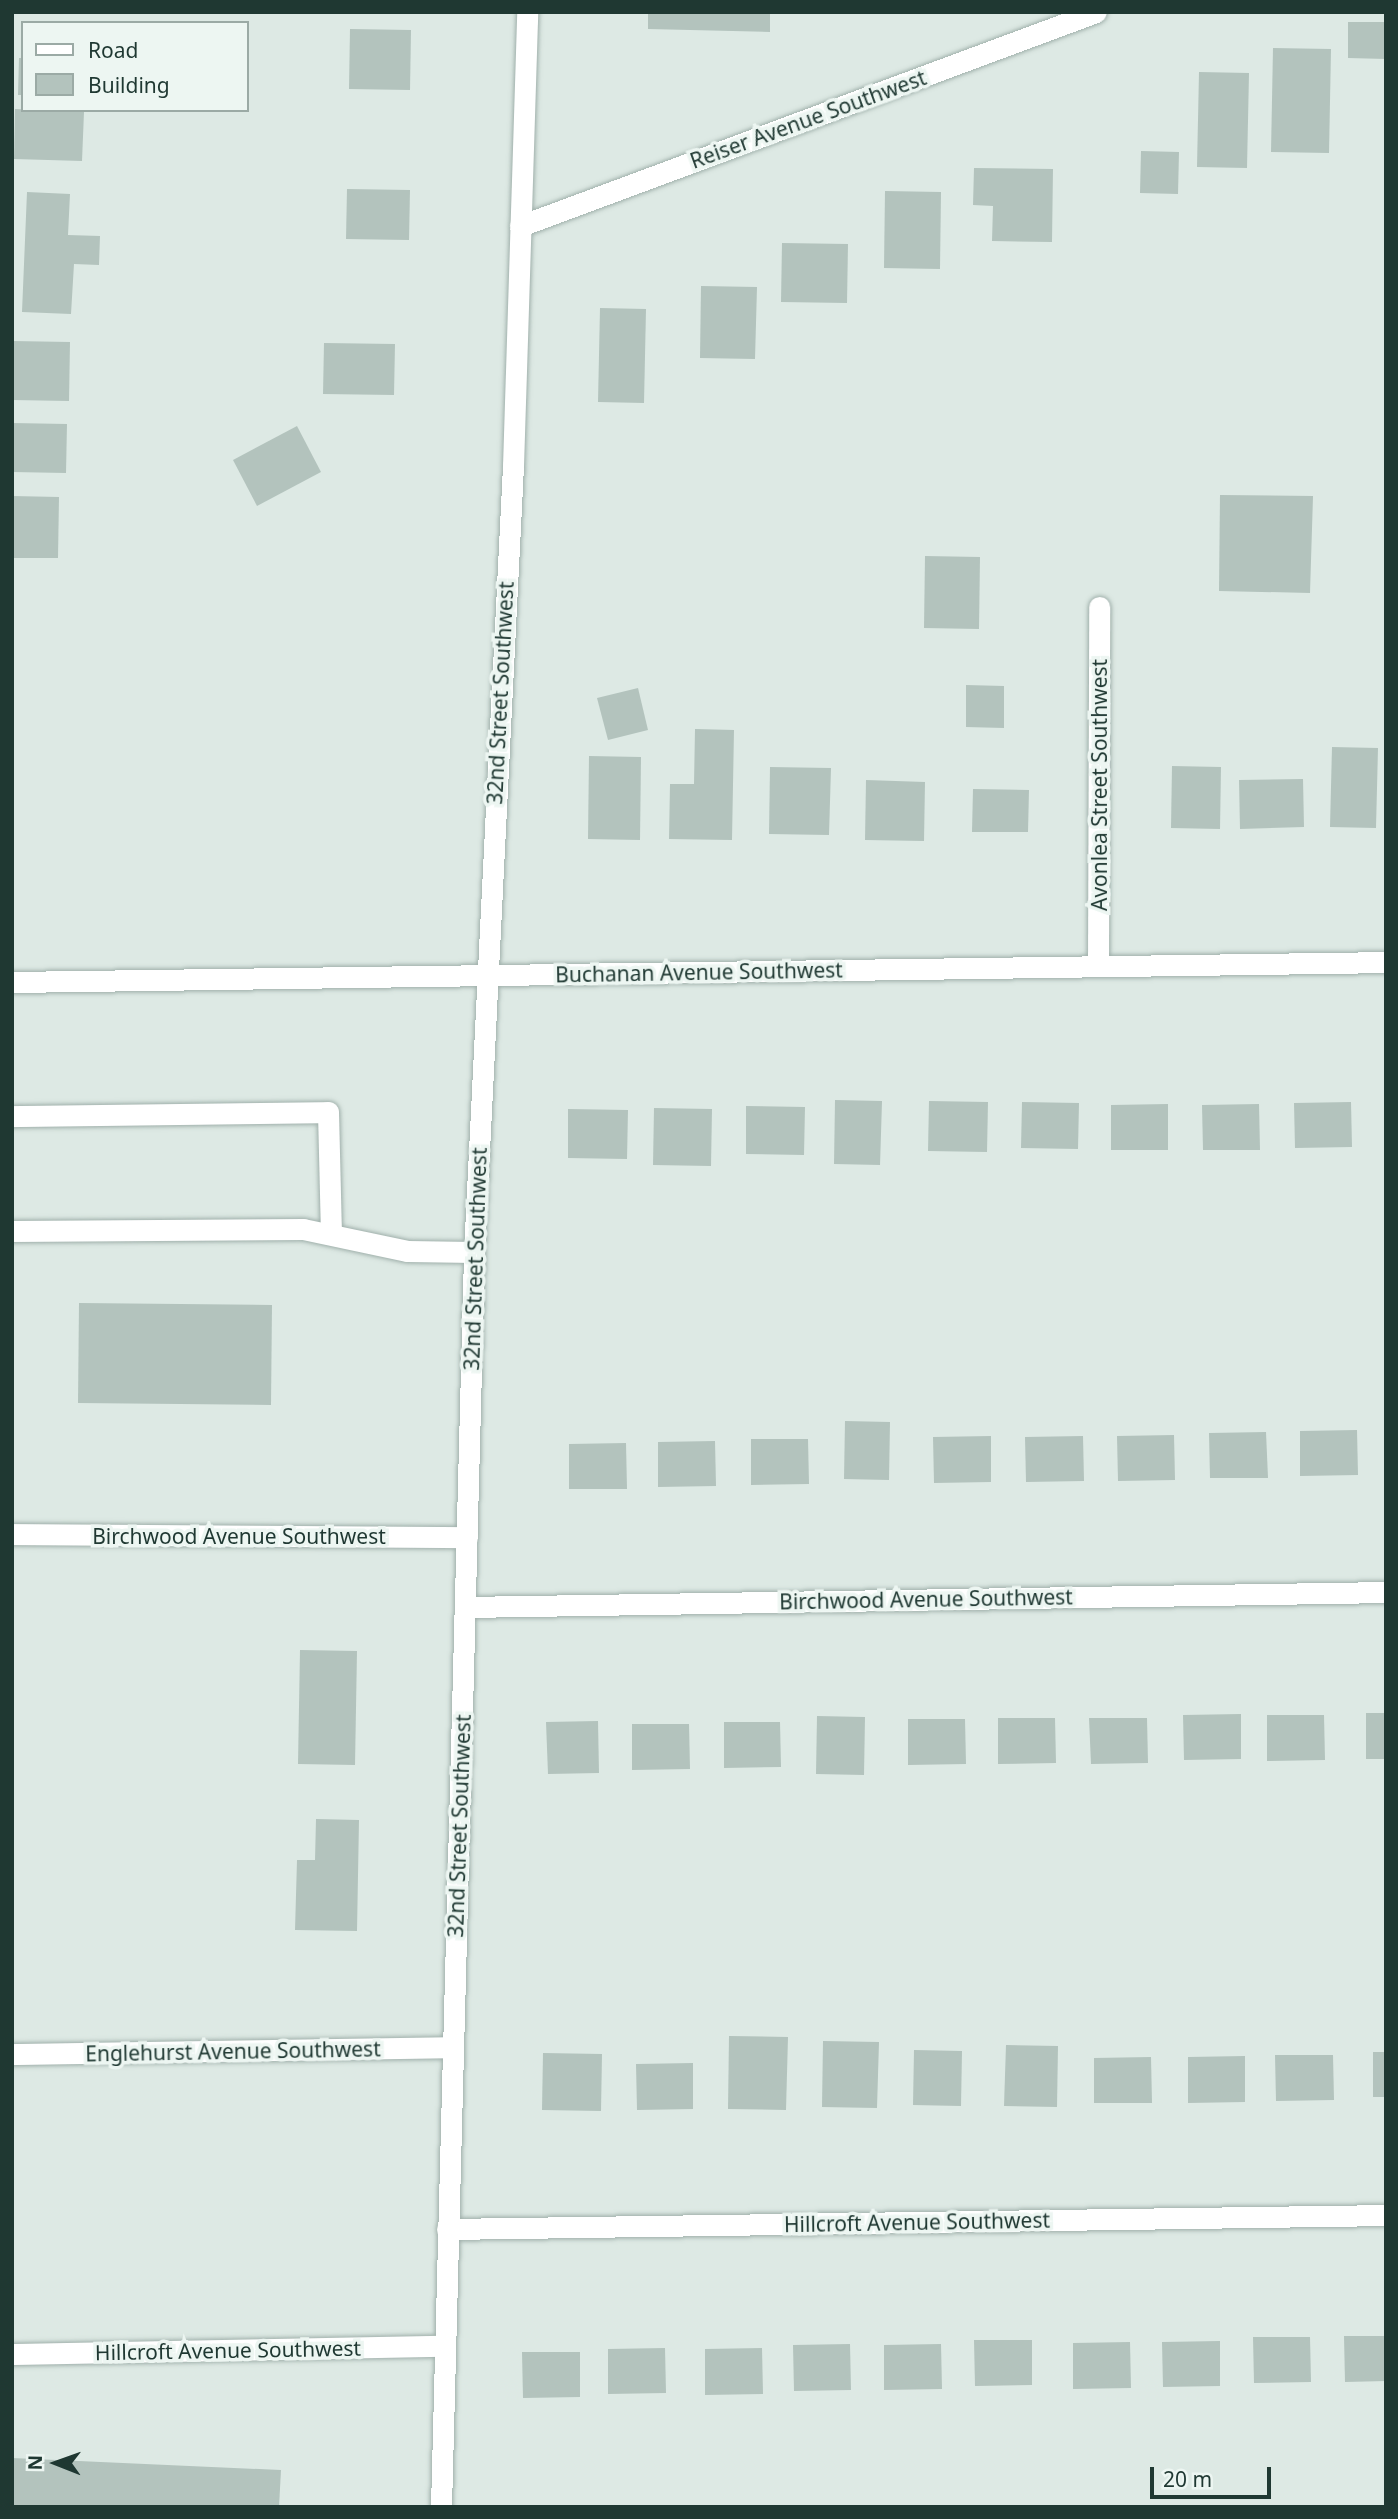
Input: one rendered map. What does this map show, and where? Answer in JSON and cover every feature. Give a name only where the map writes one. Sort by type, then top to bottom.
[{"type":"street","name":"32nd Street Southwest","points":[[441,2507],[474,1252],[485,976],[513,466],[527,12]]},
{"type":"street","name":"Reiser Avenue Southwest","points":[[520,226],[1096,12]]},
{"type":"street","name":"Avonlea Street Southwest","points":[[1098,964],[1100,607]]},
{"type":"street","name":"Buchanan Avenue Southwest","points":[[12,982],[1386,961]]},
{"type":"street","points":[[12,1116],[328,1112],[331,1233]]},
{"type":"street","points":[[12,1231],[331,1233],[407,1251],[474,1252]]},
{"type":"street","name":"Birchwood Avenue Southwest","points":[[12,1534],[467,1538]]},
{"type":"street","name":"Birchwood Avenue Southwest","points":[[466,1607],[1386,1592]]},
{"type":"street","name":"Englehurst Avenue Southwest","points":[[12,2054],[453,2047]]},
{"type":"street","name":"Hillcroft Avenue Southwest","points":[[447,2229],[1386,2215]]},
{"type":"street","name":"Hillcroft Avenue Southwest","points":[[12,2354],[444,2346]]},
{"type":"building","points":[[648,12],[770,12],[770,32],[648,29]]},
{"type":"building","points":[[1348,22],[1386,22],[1386,59],[1348,58]]},
{"type":"building","points":[[350,29],[411,30],[410,90],[349,89]]},
{"type":"building","points":[[1273,48],[1331,49],[1329,153],[1271,152]]},
{"type":"building","points":[[19,58],[21,58],[21,95],[18,95]]},
{"type":"building","points":[[1199,72],[1249,73],[1247,168],[1197,167]]},
{"type":"building","points":[[15,109],[21,109],[21,112],[84,112],[82,161],[14,159]]},
{"type":"building","points":[[1141,151],[1179,152],[1178,194],[1140,193]]},
{"type":"building","points":[[974,168],[1053,169],[1052,242],[992,241],[993,206],[973,205]]},
{"type":"building","points":[[347,189],[410,190],[409,240],[346,239]]},
{"type":"building","points":[[885,191],[941,192],[940,269],[884,268]]},
{"type":"building","points":[[27,192],[70,194],[68,235],[100,236],[99,265],[74,264],[71,314],[22,312]]},
{"type":"building","points":[[782,243],[848,244],[847,303],[781,302]]},
{"type":"building","points":[[701,286],[757,287],[755,359],[700,358]]},
{"type":"building","points":[[600,308],[646,309],[644,403],[598,402]]},
{"type":"building","points":[[12,341],[70,342],[69,401],[12,400]]},
{"type":"building","points":[[324,343],[395,344],[394,395],[323,394]]},
{"type":"building","points":[[12,423],[67,424],[66,473],[12,472]]},
{"type":"building","points":[[297,426],[321,472],[257,506],[233,460]]},
{"type":"building","points":[[1220,495],[1313,496],[1310,593],[1219,591]]},
{"type":"building","points":[[12,496],[59,497],[58,558],[12,558]]},
{"type":"building","points":[[925,556],[980,557],[979,629],[924,628]]},
{"type":"building","points":[[966,685],[1004,686],[1004,728],[966,727]]},
{"type":"building","points":[[638,688],[648,730],[608,740],[597,698]]},
{"type":"building","points":[[695,729],[734,730],[732,840],[669,839],[670,784],[694,784]]},
{"type":"building","points":[[1332,747],[1378,748],[1376,828],[1330,827]]},
{"type":"building","points":[[589,756],[641,757],[640,840],[588,839]]},
{"type":"building","points":[[1172,766],[1221,767],[1220,829],[1171,828]]},
{"type":"building","points":[[770,767],[831,768],[829,835],[769,834]]},
{"type":"building","points":[[1303,779],[1304,827],[1240,829],[1239,780]]},
{"type":"building","points":[[866,780],[925,782],[924,841],[865,840]]},
{"type":"building","points":[[973,789],[1029,790],[1028,832],[972,832]]},
{"type":"building","points":[[835,1100],[882,1101],[880,1165],[834,1164]]},
{"type":"building","points":[[929,1101],[988,1102],[987,1152],[928,1151]]},
{"type":"building","points":[[1022,1102],[1079,1103],[1078,1149],[1021,1148]]},
{"type":"building","points":[[1351,1102],[1352,1147],[1295,1148],[1294,1103]]},
{"type":"building","points":[[1168,1104],[1168,1150],[1111,1150],[1111,1105]]},
{"type":"building","points":[[1259,1104],[1260,1150],[1203,1150],[1202,1105]]},
{"type":"building","points":[[746,1106],[805,1107],[804,1155],[746,1154]]},
{"type":"building","points":[[654,1108],[712,1109],[711,1166],[653,1165]]},
{"type":"building","points":[[568,1109],[628,1110],[627,1159],[568,1158]]},
{"type":"building","points":[[79,1303],[272,1305],[271,1405],[78,1403]]},
{"type":"building","points":[[845,1421],[890,1422],[889,1480],[844,1479]]},
{"type":"building","points":[[1357,1430],[1358,1475],[1300,1476],[1300,1431]]},
{"type":"building","points":[[1266,1432],[1268,1478],[1210,1478],[1209,1433]]},
{"type":"building","points":[[1174,1435],[1175,1480],[1118,1481],[1117,1436]]},
{"type":"building","points":[[991,1436],[991,1482],[934,1483],[933,1437]]},
{"type":"building","points":[[1083,1436],[1084,1481],[1026,1482],[1025,1437]]},
{"type":"building","points":[[751,1439],[808,1439],[809,1484],[751,1485]]},
{"type":"building","points":[[715,1441],[716,1486],[658,1487],[658,1442]]},
{"type":"building","points":[[626,1443],[627,1489],[569,1489],[569,1444]]},
{"type":"building","points":[[300,1650],[357,1651],[355,1765],[298,1764]]},
{"type":"building","points":[[1366,1713],[1386,1713],[1386,1759],[1366,1759]]},
{"type":"building","points":[[1241,1714],[1241,1759],[1184,1760],[1183,1715]]},
{"type":"building","points":[[1267,1715],[1324,1715],[1325,1760],[1267,1761]]},
{"type":"building","points":[[817,1716],[865,1717],[864,1775],[816,1774]]},
{"type":"building","points":[[998,1718],[1055,1718],[1056,1763],[998,1764]]},
{"type":"building","points":[[1089,1718],[1147,1718],[1148,1763],[1091,1764]]},
{"type":"building","points":[[908,1719],[965,1719],[966,1764],[908,1765]]},
{"type":"building","points":[[598,1721],[599,1773],[548,1774],[546,1722]]},
{"type":"building","points":[[724,1722],[780,1722],[781,1767],[724,1768]]},
{"type":"building","points":[[632,1724],[689,1724],[690,1769],[632,1770]]},
{"type":"building","points":[[316,1819],[359,1820],[357,1931],[295,1930],[297,1860],[315,1860]]},
{"type":"building","points":[[729,2036],[788,2037],[786,2110],[728,2109]]},
{"type":"building","points":[[823,2041],[879,2042],[877,2108],[822,2107]]},
{"type":"building","points":[[1006,2045],[1058,2046],[1057,2107],[1004,2106]]},
{"type":"building","points":[[914,2050],[962,2051],[961,2106],[913,2105]]},
{"type":"building","points":[[1373,2052],[1386,2052],[1386,2097],[1373,2097]]},
{"type":"building","points":[[543,2053],[602,2054],[601,2111],[542,2110]]},
{"type":"building","points":[[1275,2055],[1333,2055],[1334,2100],[1276,2101]]},
{"type":"building","points":[[1245,2056],[1245,2102],[1188,2103],[1188,2057]]},
{"type":"building","points":[[1151,2057],[1152,2103],[1094,2103],[1094,2058]]},
{"type":"building","points":[[693,2063],[693,2109],[637,2110],[636,2064]]},
{"type":"building","points":[[1344,2336],[1386,2336],[1386,2381],[1345,2382]]},
{"type":"building","points":[[1253,2337],[1310,2337],[1311,2382],[1254,2383]]},
{"type":"building","points":[[974,2340],[1032,2340],[1032,2385],[975,2386]]},
{"type":"building","points":[[1220,2341],[1220,2386],[1163,2387],[1162,2342]]},
{"type":"building","points":[[1130,2342],[1131,2388],[1073,2389],[1073,2343]]},
{"type":"building","points":[[850,2344],[851,2390],[794,2391],[793,2345]]},
{"type":"building","points":[[941,2344],[942,2389],[884,2390],[884,2345]]},
{"type":"building","points":[[665,2348],[666,2393],[608,2394],[608,2349]]},
{"type":"building","points":[[762,2348],[763,2394],[705,2395],[705,2349]]},
{"type":"building","points":[[522,2352],[580,2352],[580,2397],[523,2398]]},
{"type":"building","points":[[12,2458],[281,2470],[279,2507],[12,2507]]}]
